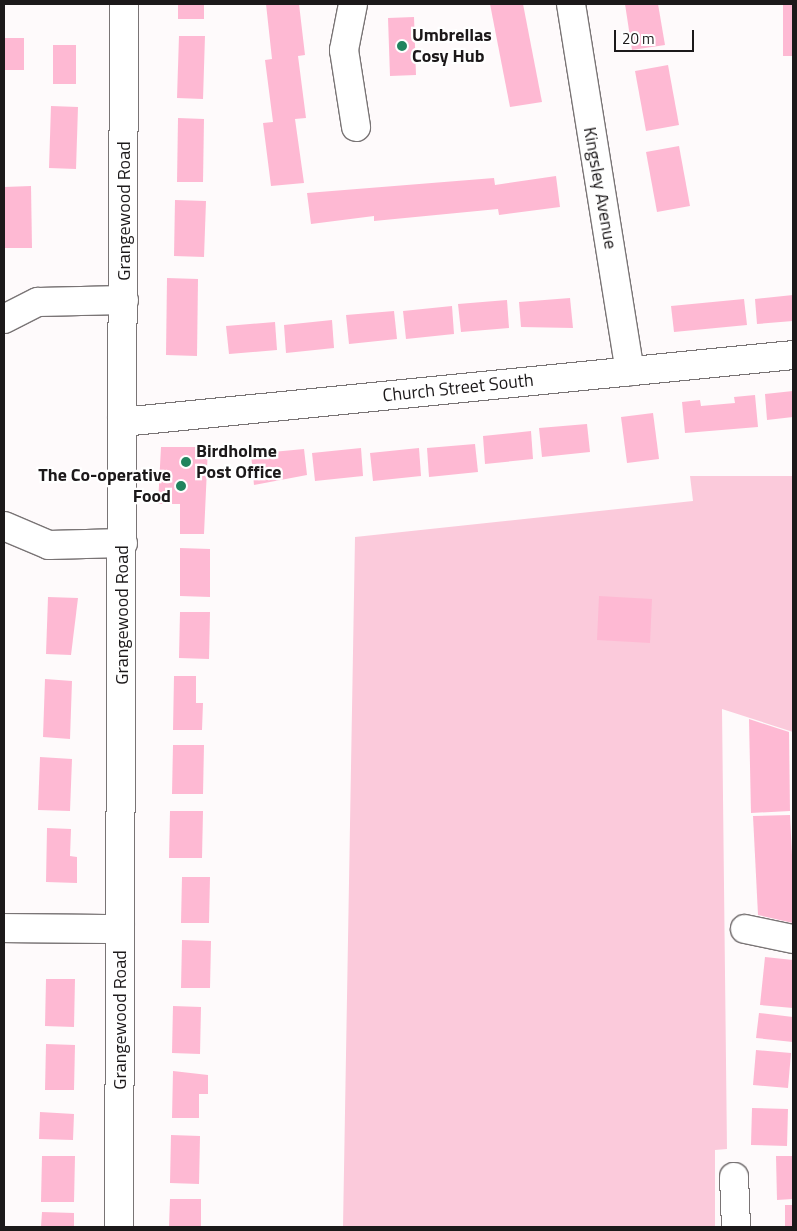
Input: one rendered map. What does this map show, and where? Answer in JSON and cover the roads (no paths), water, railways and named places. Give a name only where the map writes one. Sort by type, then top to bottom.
[{"type":"street","name":"Grangewood Road","points":[[119,1227],[124,4]]},
{"type":"street","points":[[353,4],[344,50],[356,127]]},
{"type":"street","name":"Kingsley Avenue","points":[[571,4],[630,371]]},
{"type":"street","points":[[4,319],[38,302],[124,300]]},
{"type":"street","name":"Church Street South","points":[[122,422],[793,355]]},
{"type":"street","points":[[4,526],[49,545],[123,543]]},
{"type":"street","points":[[4,928],[120,929]]},
{"type":"street","points":[[745,928],[793,939]]},
{"type":"street","points":[[734,1177],[736,1227]]},
{"type":"place","name":"Umbrellas Cosy Hub","points":[[402,46]]},
{"type":"place","name":"Birdholme Post Office","points":[[186,462]]},
{"type":"place","name":"The Co-operative Food","points":[[181,486]]}]
